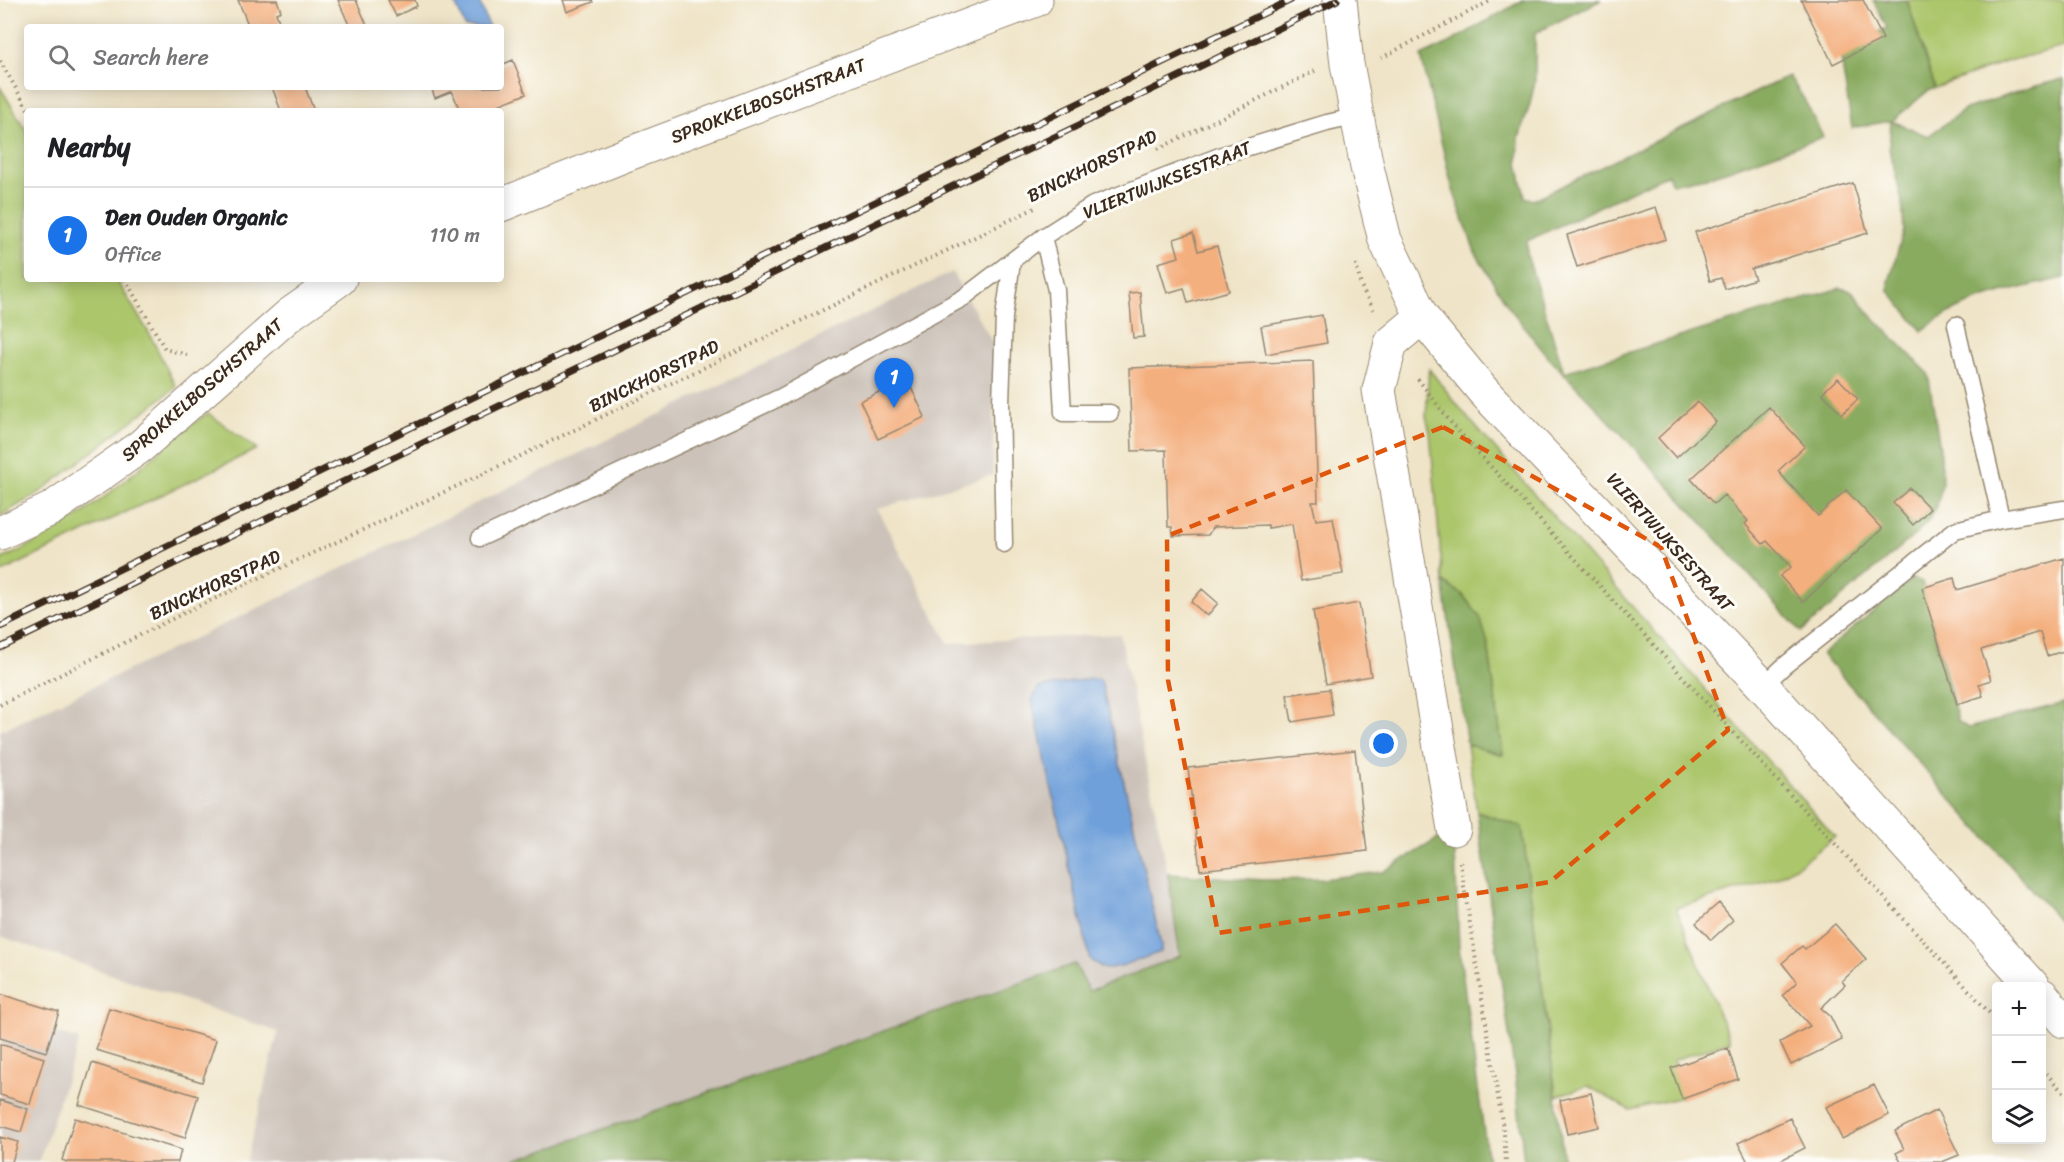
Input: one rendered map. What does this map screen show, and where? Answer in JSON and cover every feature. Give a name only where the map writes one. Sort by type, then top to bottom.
[{"type":"street","name":"SPROKKELBOSCHSTRAAT","points":[[504,205],[623,156],[1035,0]]},
{"type":"street","name":"VLIERTWIJKSESTRAAT","points":[[1340,0],[1347,64],[1367,167],[1385,240],[1422,317],[1484,392],[1763,686],[2029,982]]},
{"type":"street","name":"SPROKKELBOSCHSTRAAT","points":[[0,533],[51,509],[141,446],[289,315],[336,282]]},
{"type":"street","points":[[1422,317],[1390,343],[1379,390],[1454,829]]},
{"type":"street","points":[[2046,1001],[2064,1021]]},
{"type":"lane","name":"VLIERTWIJKSESTRAAT","points":[[480,538],[781,397],[963,298],[1043,237],[1093,205],[1222,155],[1358,116]]},
{"type":"lane","points":[[1043,237],[1056,290],[1063,413],[1110,412]]},
{"type":"lane","points":[[1004,544],[1001,403],[1004,317],[1012,262]]},
{"type":"lane","points":[[1956,325],[2001,519]]},
{"type":"lane","points":[[1763,686],[1784,666],[1955,530],[2001,519],[2064,509]]},
{"type":"path","points":[[1382,59],[1492,0]]},
{"type":"path","points":[[0,61],[27,108]]},
{"type":"path","name":"BINCKHORSTPAD","points":[[1154,151],[1318,69]]},
{"type":"path","name":"BINCKHORSTPAD","points":[[0,705],[188,611],[483,474],[1035,208]]},
{"type":"path","points":[[126,282],[165,350],[232,366]]},
{"type":"path","points":[[1454,829],[1504,1134],[1506,1162]]},
{"type":"path","points":[[2046,1073],[2064,1093]]},
{"type":"highlighted area","points":[[1443,427],[1661,547],[1728,730],[1550,882],[1218,933],[1168,680],[1167,536]]},
{"type":"shaded area","points":[[952,272],[994,345],[993,475],[877,509],[948,643],[1120,634],[1168,874],[1180,956],[1089,991],[1074,964],[509,1162],[246,1162],[278,1032],[0,936],[0,731],[401,540]]},
{"type":"shaded area","points":[[0,1017],[79,1040],[39,1162],[0,1162]]},
{"type":"green space","points":[[1523,0],[1601,0],[1535,33],[1535,81],[1519,138],[1518,163],[1525,197],[1533,200],[1789,76],[1804,99],[1823,137],[1711,176],[1672,184],[1668,174],[1527,241],[1527,255],[1564,372],[1840,288],[1852,291],[1870,314],[1928,373],[1941,455],[1942,483],[1939,499],[1930,519],[1917,533],[1801,632],[1618,430],[1547,356],[1508,306],[1475,252],[1452,187],[1421,56],[1447,44]]},
{"type":"green space","points":[[1873,0],[1907,0],[1935,88],[1928,91],[1892,121],[1928,136],[1966,109],[2064,79],[2064,278],[2008,291],[1971,303],[1954,310],[1922,331],[1889,291],[1889,281],[1904,230],[1902,201],[1889,148],[1891,121],[1852,128],[1840,52],[1887,28]]},
{"type":"green space","points":[[1907,0],[2064,0],[2064,47],[2008,61],[1935,88]]},
{"type":"green space","points":[[0,87],[24,127],[24,282],[118,282],[149,333],[176,387],[39,493],[0,516]]},
{"type":"green space","points":[[1429,369],[1463,412],[1835,837],[1800,864],[1775,879],[1676,908],[1730,1041],[1674,1060],[1686,1096],[1630,1110],[1588,1086],[1556,1096],[1522,827],[1477,812],[1467,745],[1503,754],[1488,644],[1462,594],[1443,582],[1430,432],[1426,416]]},
{"type":"green space","points":[[208,413],[257,449],[0,573],[0,560],[47,536],[91,508]]},
{"type":"green space","points":[[1913,578],[1922,582],[1958,721],[1968,728],[2064,703],[2064,926],[1822,654]]},
{"type":"green space","points":[[1443,582],[1462,594],[1480,617],[1488,644],[1503,755],[1467,745]]},
{"type":"green space","points":[[1477,812],[1522,827],[1564,1162],[1524,1162],[1516,1082]]},
{"type":"green space","points":[[1454,829],[1459,948],[1488,1162],[509,1162],[1075,964],[1089,991],[1180,956],[1168,874],[1263,880],[1321,879],[1383,872]]},
{"type":"water","points":[[454,0],[479,0],[488,24],[464,24]]},
{"type":"water","points":[[1089,679],[1101,681],[1161,945],[1161,952],[1105,969],[1090,960],[1032,701],[1038,688]]},
{"type":"building","points":[[238,0],[277,0],[281,11],[276,13],[280,24],[248,24]]},
{"type":"building","points":[[338,0],[356,0],[367,24],[349,24]]},
{"type":"building","points":[[388,0],[415,0],[417,6],[396,16]]},
{"type":"building","points":[[563,0],[592,0],[593,2],[567,12]]},
{"type":"building","points":[[1801,0],[1863,0],[1883,39],[1833,64]]},
{"type":"building","points":[[513,60],[526,94],[491,108],[459,108],[452,91],[435,98],[432,90],[504,90],[504,64]]},
{"type":"building","points":[[273,90],[306,90],[313,108],[280,108]]},
{"type":"building","points":[[1853,183],[1868,233],[1751,269],[1755,279],[1725,289],[1721,278],[1710,281],[1695,232]]},
{"type":"building","points":[[1656,207],[1666,239],[1577,267],[1567,235]]},
{"type":"building","points":[[1193,233],[1198,251],[1217,246],[1229,291],[1188,303],[1184,288],[1167,293],[1158,263],[1179,257],[1174,239]]},
{"type":"building","points":[[1140,292],[1144,337],[1133,338],[1129,293]]},
{"type":"building","points":[[1322,315],[1327,343],[1266,354],[1261,326]]},
{"type":"building","points":[[1313,361],[1318,502],[1312,502],[1316,520],[1333,518],[1343,574],[1301,581],[1292,524],[1268,528],[1268,525],[1213,527],[1208,535],[1173,536],[1172,527],[1168,527],[1166,450],[1132,451],[1129,368]]},
{"type":"building","points":[[1838,378],[1858,399],[1842,414],[1822,393]]},
{"type":"building","points":[[907,379],[925,417],[878,439],[860,401]]},
{"type":"building","points":[[1697,402],[1716,422],[1676,458],[1658,438]]},
{"type":"building","points":[[1769,407],[1805,446],[1778,471],[1818,516],[1846,490],[1882,529],[1803,602],[1780,576],[1791,567],[1767,541],[1763,544],[1745,524],[1748,521],[1724,495],[1714,504],[1691,479]]},
{"type":"building","points":[[1910,488],[1930,509],[1913,525],[1893,503]]},
{"type":"building","points":[[2064,558],[2064,651],[2047,656],[2040,632],[1981,650],[1991,680],[1979,684],[1983,696],[1957,704],[1922,588],[1954,578],[1957,590]]},
{"type":"building","points":[[1202,589],[1218,603],[1207,616],[1191,602]]},
{"type":"building","points":[[1359,603],[1371,676],[1326,684],[1313,611]]},
{"type":"building","points":[[1329,689],[1333,715],[1292,722],[1287,695]]},
{"type":"building","points":[[1355,750],[1367,851],[1200,870],[1188,768]]},
{"type":"building","points":[[1719,903],[1733,920],[1711,940],[1696,923]]},
{"type":"building","points":[[1835,924],[1866,959],[1842,981],[1845,985],[1821,1008],[1830,1016],[1842,1040],[1791,1065],[1780,1042],[1810,1026],[1783,995],[1797,982],[1782,963],[1802,946],[1805,949]]},
{"type":"building","points":[[0,994],[59,1012],[46,1052],[0,1038]]},
{"type":"building","points":[[109,1008],[216,1040],[202,1082],[96,1050]]},
{"type":"building","points":[[0,1044],[44,1058],[30,1104],[0,1095]]},
{"type":"building","points":[[1728,1048],[1738,1079],[1682,1099],[1671,1068]]},
{"type":"building","points":[[92,1063],[198,1096],[185,1138],[79,1105]]},
{"type":"building","points":[[1874,1085],[1889,1115],[1842,1139],[1826,1107]]},
{"type":"building","points":[[1591,1093],[1599,1127],[1567,1134],[1560,1100]]},
{"type":"building","points":[[0,1100],[28,1109],[21,1132],[0,1126]]},
{"type":"building","points":[[1937,1110],[1959,1155],[1942,1162],[1901,1162],[1896,1153],[1904,1149],[1895,1131]]},
{"type":"building","points":[[75,1118],[181,1150],[178,1162],[67,1162],[62,1160]]},
{"type":"building","points":[[1790,1118],[1805,1148],[1777,1162],[1748,1162],[1738,1143]]},
{"type":"building","points":[[0,1137],[18,1142],[12,1162],[0,1162]]},
{"type":"railway","points":[[0,627],[1291,0]]},
{"type":"railway","points":[[0,648],[1337,0]]},
{"type":"place","name":"Den Ouden Organic","points":[[894,408]]}]
